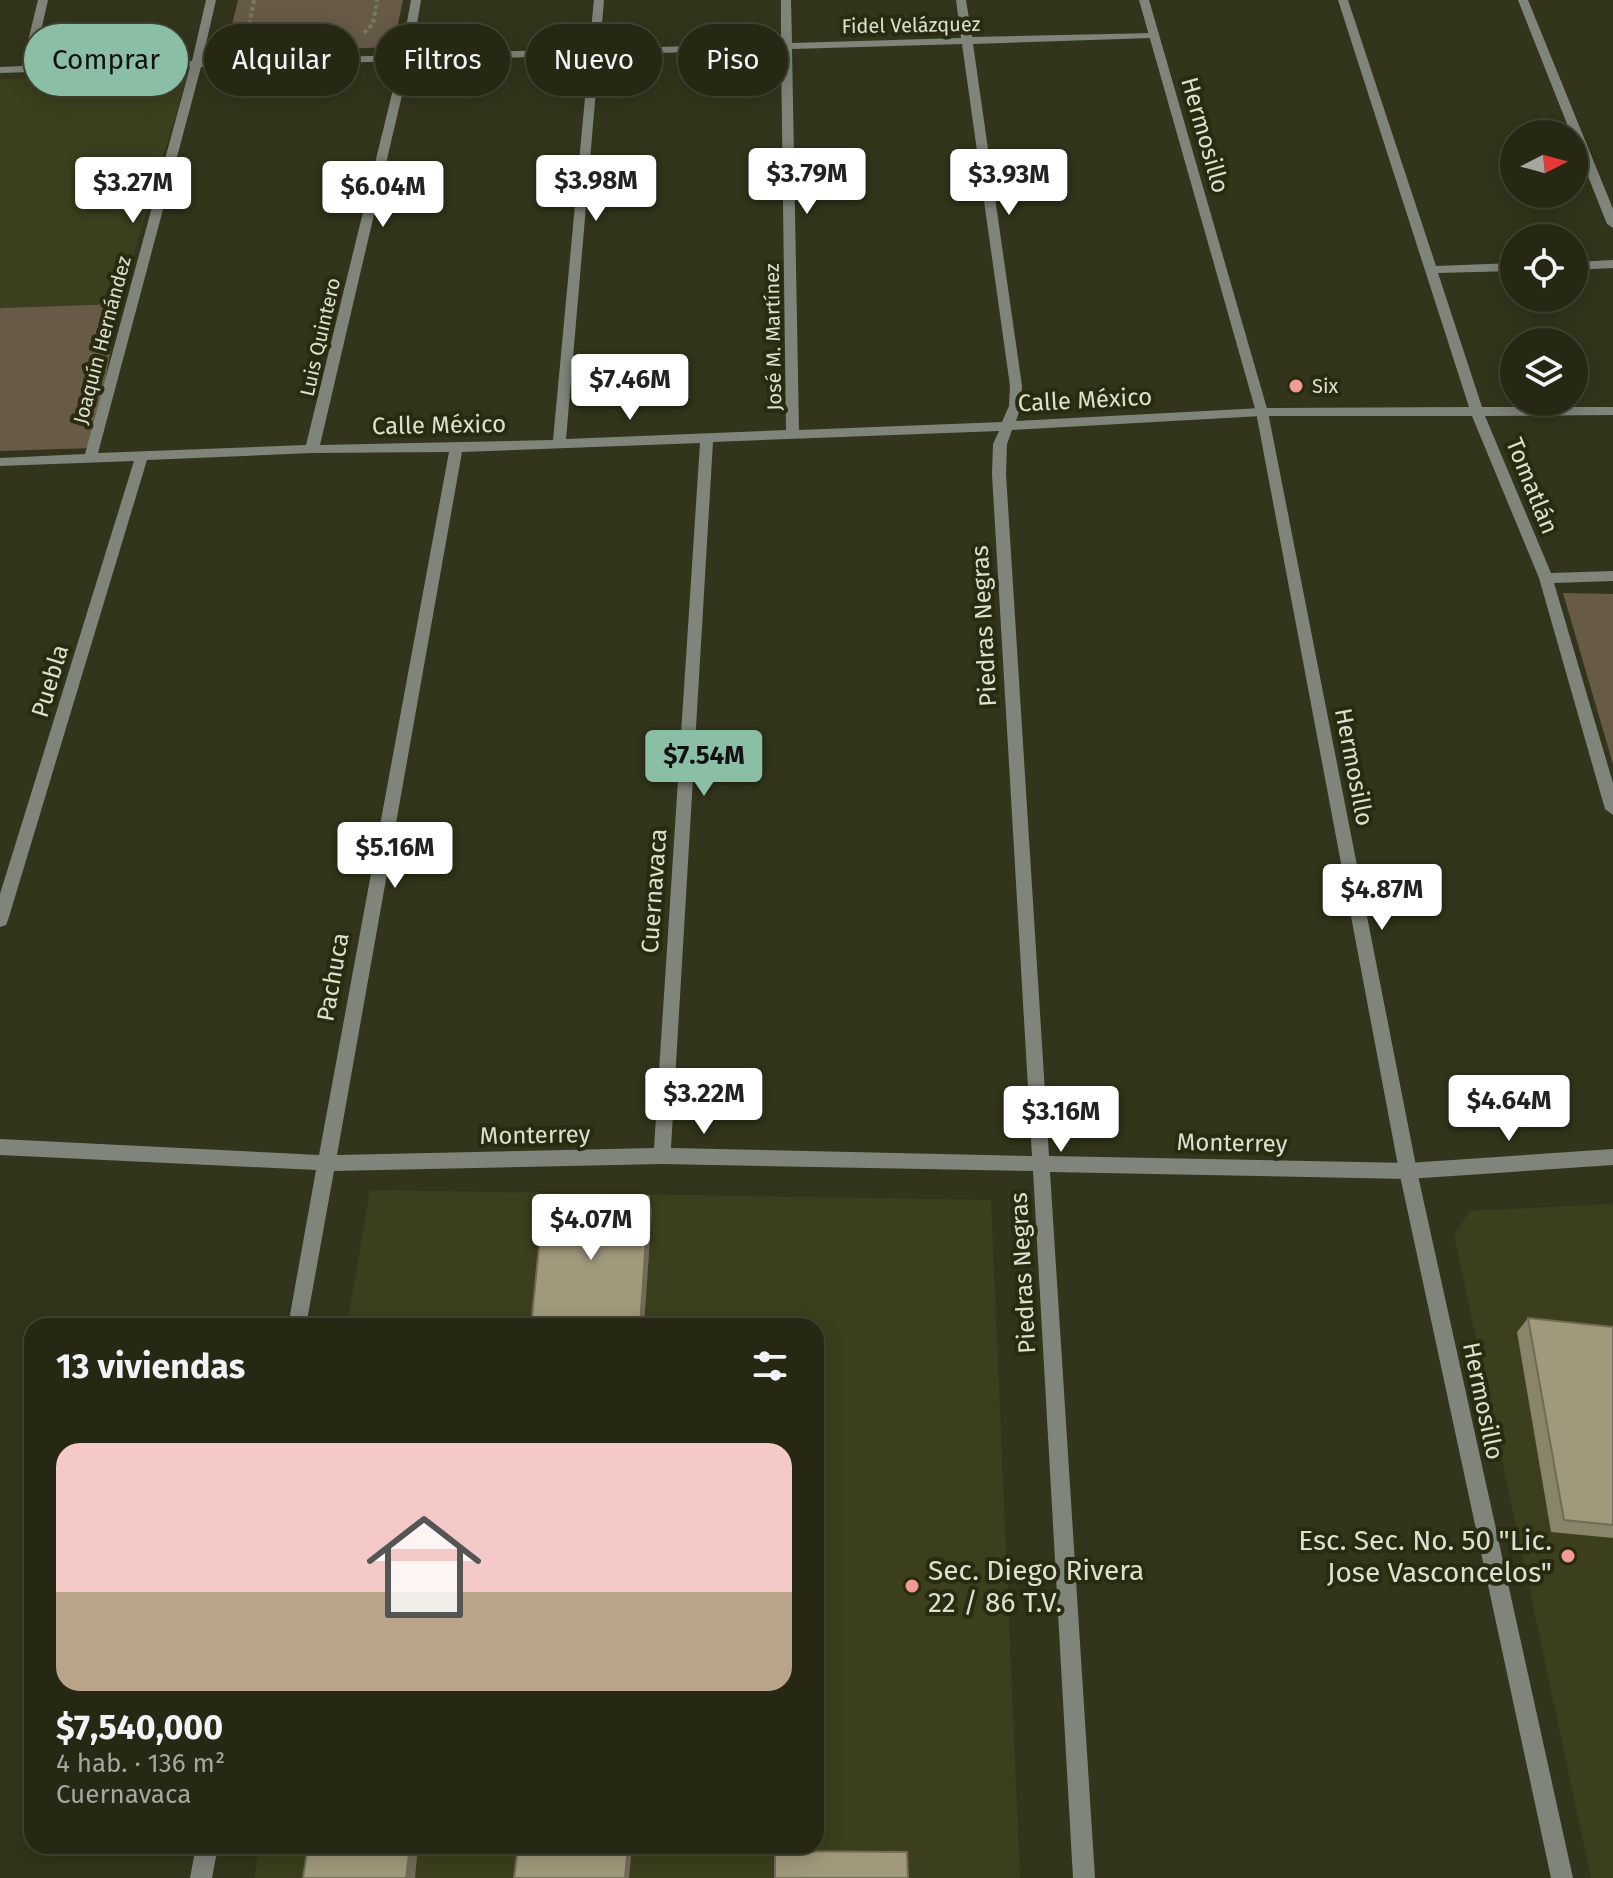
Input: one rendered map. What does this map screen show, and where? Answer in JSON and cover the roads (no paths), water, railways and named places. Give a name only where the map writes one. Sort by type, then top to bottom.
[{"type":"street","points":[[37,24],[43,0]]},
{"type":"street","name":"Joaquín Hernández","points":[[90,458],[211,0]]},
{"type":"street","name":"Luis Quintero","points":[[412,24],[416,0]]},
{"type":"street","points":[[596,24],[599,0]]},
{"type":"street","name":"José M. Martínez","points":[[786,0],[786,24]]},
{"type":"street","name":"Piedras Negras","points":[[961,0],[1016,386],[1015,406],[1005,426],[999,474],[1084,1878]]},
{"type":"street","name":"Hermosillo","points":[[1144,0],[1151,35],[1262,412],[1408,1171],[1562,1878]]},
{"type":"street","name":"Tomatlán","points":[[1343,0],[1477,411],[1546,578],[1613,809]]},
{"type":"street","points":[[1523,0],[1613,224]]},
{"type":"street","name":"Fidel Velázquez","points":[[788,46],[1151,35]]},
{"type":"street","name":"Fidel Velázquez","points":[[188,65],[375,58]]},
{"type":"street","name":"Fidel Velázquez","points":[[0,70],[24,69]]},
{"type":"street","name":"Luis Quintero","points":[[312,449],[397,96]]},
{"type":"street","points":[[559,443],[589,96]]},
{"type":"street","name":"José M. Martínez","points":[[787,96],[793,433]]},
{"type":"street","points":[[1588,265],[1613,264]]},
{"type":"street","points":[[1431,270],[1500,268]]},
{"type":"street","name":"Calle México","points":[[0,462],[312,449],[456,448],[1005,426],[1262,412],[1613,411]]},
{"type":"street","name":"Cuernavaca","points":[[662,1156],[707,438]]},
{"type":"street","name":"Pachuca","points":[[298,1318],[456,448]]},
{"type":"street","name":"Puebla","points":[[0,920],[142,455]]},
{"type":"street","points":[[1546,578],[1613,576]]},
{"type":"street","name":"Monterrey","points":[[0,1147],[325,1163],[662,1156],[1408,1171],[1613,1157]]},
{"type":"street","points":[[201,1878],[206,1854]]},
{"type":"place","name":"Six","points":[[1296,386]]},
{"type":"place","name":"Esc. Sec. No. 50 \"Lic. Jose Vasconcelos\"","points":[[1568,1556]]},
{"type":"place","name":"Sec. Diego Rivera 22 / 86 T.V.","points":[[912,1586]]}]
